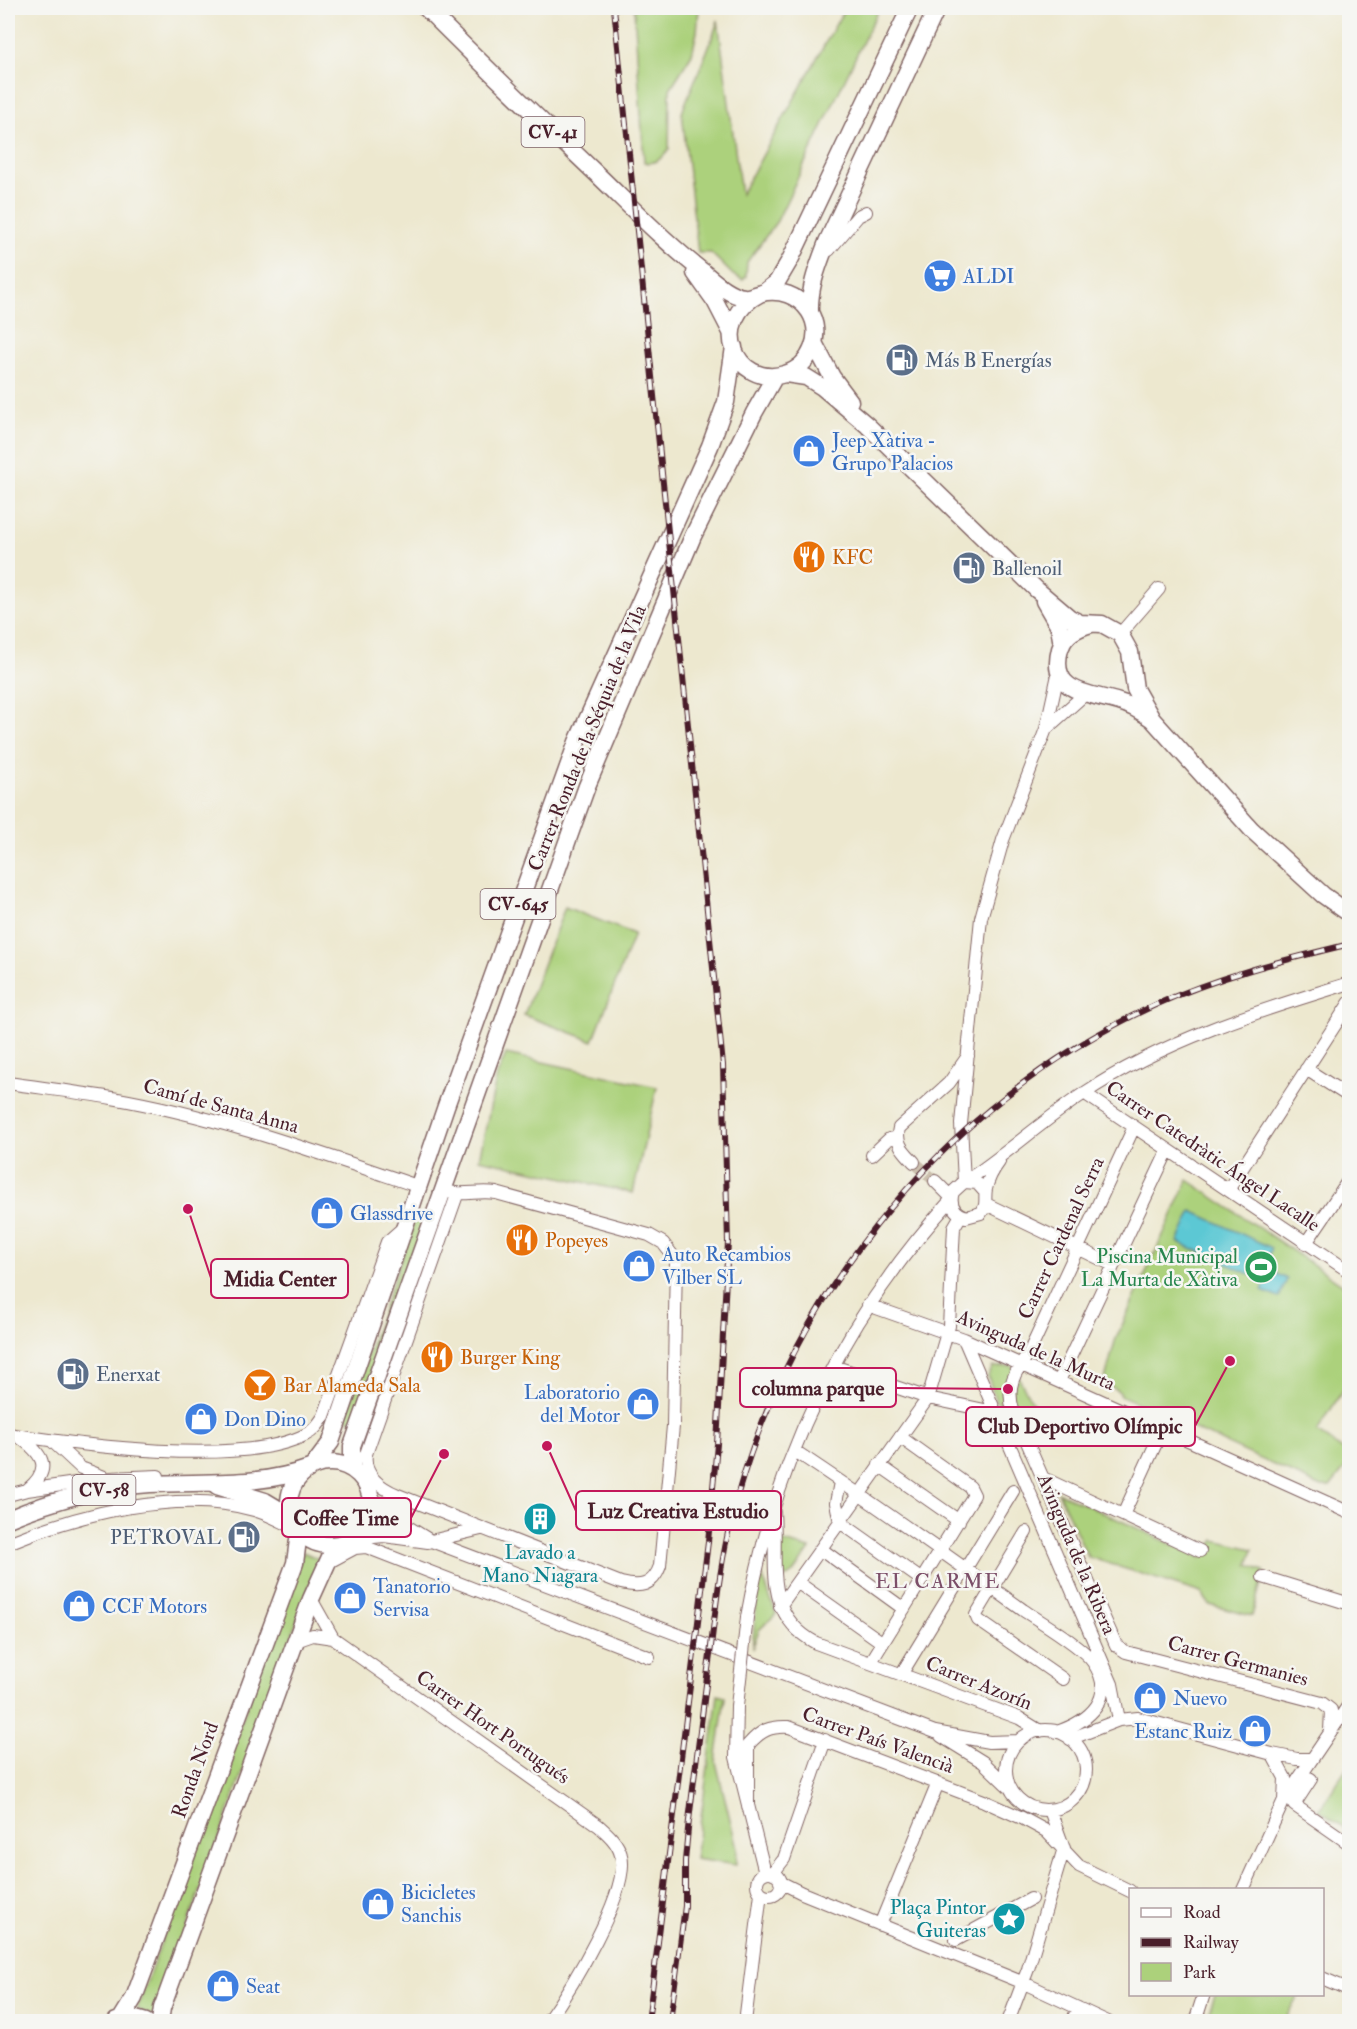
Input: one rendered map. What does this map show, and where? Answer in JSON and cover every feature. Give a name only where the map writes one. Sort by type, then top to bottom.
[{"type":"main road","name":"CV-41","points":[[426,8],[502,84],[682,255],[725,290],[744,297],[762,293]]},
{"type":"main road","name":"CV-645","points":[[732,340],[740,308],[777,282],[790,260],[910,8]]},
{"type":"main road","points":[[867,425],[832,377],[814,343],[815,332],[810,312],[812,288],[823,251],[937,8]]},
{"type":"main road","name":"CV-41","points":[[682,255],[715,301],[732,340]]},
{"type":"main road","points":[[762,293],[777,291],[790,295],[810,312]]},
{"type":"main road","points":[[732,340],[743,363],[752,370],[806,377],[822,387],[867,425],[1037,590],[1070,618],[1080,623],[1102,624],[1120,634],[1126,643],[1135,689],[1152,719],[1252,830],[1323,895],[1350,914]]},
{"type":"main road","name":"Carrer Ronda de la Séquia de la Vila","points":[[312,1467],[331,1442],[501,951],[577,742],[710,446],[726,402],[732,340]]},
{"type":"main road","name":"CV-645","points":[[781,375],[804,362],[814,343]]},
{"type":"main road","name":"Carrer Ronda de la Séquia de la Vila","points":[[358,1464],[352,1446],[449,1193],[569,834],[693,536],[756,409],[781,375]]},
{"type":"main road","points":[[1037,590],[1059,627],[1062,645],[1059,668],[1068,685],[1090,696],[1120,702],[1152,719]]},
{"type":"main road","points":[[1062,645],[1069,634],[1091,624]]},
{"type":"main road","points":[[1090,696],[1107,694],[1123,682],[1131,663]]},
{"type":"main road","points":[[295,1525],[309,1540],[321,1545],[335,1545],[353,1539],[363,1530],[369,1518],[369,1491],[360,1476],[358,1464],[326,1463],[312,1467]]},
{"type":"main road","name":"CV-645","points":[[295,1525],[290,1492],[303,1473],[312,1467]]},
{"type":"main road","name":"CV-58","points":[[8,1519],[44,1505],[85,1494],[136,1485],[279,1479],[312,1467]]},
{"type":"main road","name":"CV-58","points":[[204,1483],[254,1497],[295,1525]]},
{"type":"main road","name":"Ronda Nord","points":[[118,2020],[135,1998],[295,1563],[295,1525]]},
{"type":"main road","points":[[160,2022],[162,2008],[311,1599],[335,1545]]},
{"type":"main road","name":"CV-645","points":[[118,2020],[132,2018],[146,2022]]},
{"type":"street","points":[[823,251],[829,250],[858,216],[866,212]]},
{"type":"street","points":[[1120,634],[1159,589]]},
{"type":"street","points":[[965,1182],[961,1124],[980,928],[987,891],[1046,729],[1059,668]]},
{"type":"street","points":[[1046,729],[1090,696]]},
{"type":"street","points":[[761,1893],[773,1895],[779,1890],[748,1806],[735,1757],[737,1706],[747,1617],[762,1542],[795,1451],[832,1366],[868,1305],[916,1239],[951,1199],[955,1188],[1004,1156],[1039,1126],[1084,1093],[1134,1064],[1183,1041],[1270,1008],[1350,983]]},
{"type":"street","points":[[1313,995],[1350,995]]},
{"type":"street","points":[[1228,1190],[1350,1002]]},
{"type":"street","points":[[914,1162],[900,1145],[897,1137],[899,1128],[949,1083],[969,1055]]},
{"type":"street","points":[[1306,1069],[1350,1097]]},
{"type":"street","name":"Camí de Santa Anna","points":[[8,1083],[112,1098],[159,1108],[257,1133],[420,1187]]},
{"type":"street","points":[[949,1083],[956,1090],[955,1118],[961,1124]]},
{"type":"street","name":"Carrer Catedràtic Ángel Lacalle","points":[[1084,1093],[1350,1272]]},
{"type":"street","name":"Carrer Cardenal Serra","points":[[1020,1364],[1029,1353],[1134,1127]]},
{"type":"street","points":[[872,1155],[889,1139],[897,1137]]},
{"type":"street","points":[[1059,1381],[1168,1150]]},
{"type":"street","points":[[916,1239],[961,1215],[976,1216],[986,1198],[992,1172],[1004,1156]]},
{"type":"street","points":[[1306,1243],[1350,1178]]},
{"type":"street","points":[[935,1181],[951,1199],[954,1209],[961,1215]]},
{"type":"street","points":[[965,1182],[977,1183],[986,1198],[1078,1249],[1113,1265]]},
{"type":"street","points":[[358,1464],[367,1468],[383,1489],[621,1583],[639,1586],[651,1582],[660,1566],[673,1426],[677,1279],[673,1254],[663,1243],[649,1235],[496,1194],[449,1193]]},
{"type":"street","name":"Carrer Ronda de la Séquia de la Vila","points":[[358,1464],[385,1402],[449,1193]]},
{"type":"street","points":[[780,1606],[928,1398],[948,1333],[954,1227],[961,1215]]},
{"type":"street","name":"Carrer Ronda de la Séquia de la Vila","points":[[91,1446],[238,1450],[272,1445],[303,1436],[315,1429],[324,1416],[387,1242],[407,1225]]},
{"type":"street","name":"Avinguda de la Murta","points":[[868,1305],[964,1339],[1350,1513]]},
{"type":"street","name":"Avinguda de la Ribera","points":[[964,1339],[1112,1684],[1119,1720]]},
{"type":"street","name":"Avinguda de la Ribera","points":[[1020,1364],[1009,1387],[1009,1396],[1042,1479],[1116,1645]]},
{"type":"street","points":[[842,1369],[928,1398],[994,1412]]},
{"type":"street","points":[[363,1415],[385,1402]]},
{"type":"street","points":[[1123,1515],[1163,1428]]},
{"type":"street","points":[[12,1435],[91,1446],[85,1461],[97,1475]]},
{"type":"street","points":[[12,1435],[36,1451],[42,1463],[41,1474],[27,1490]]},
{"type":"street","points":[[872,1662],[959,1521],[974,1492],[900,1437]]},
{"type":"street","points":[[52,1441],[76,1465],[111,1479]]},
{"type":"street","points":[[795,1451],[1084,1653],[1097,1671],[1101,1687],[1096,1708],[1089,1718],[1057,1732]]},
{"type":"street","points":[[879,1465],[959,1521]]},
{"type":"street","points":[[8,1496],[27,1490],[111,1479],[182,1475],[228,1480]]},
{"type":"street","points":[[1042,1479],[1200,1551]]},
{"type":"street","points":[[840,1482],[836,1503],[840,1522],[922,1580]]},
{"type":"street","points":[[369,1491],[387,1514],[434,1542],[935,1732],[989,1742],[1019,1741]]},
{"type":"street","name":"Carrer Azorín","points":[[902,1673],[1013,1491]]},
{"type":"street","points":[[8,1543],[89,1514],[199,1503],[255,1510],[295,1525]]},
{"type":"street","name":"Carrer Azorín","points":[[774,1506],[775,1580],[780,1606],[792,1626],[806,1638],[1019,1718],[1040,1731]]},
{"type":"street","points":[[353,1539],[384,1536],[434,1542],[481,1528]]},
{"type":"street","points":[[1026,1532],[977,1610],[978,1620],[1063,1679]]},
{"type":"street","points":[[326,1563],[355,1548],[366,1547],[649,1657]]},
{"type":"street","points":[[821,1549],[904,1609]]},
{"type":"street","points":[[1263,1577],[1350,1604]]},
{"type":"street","points":[[797,1582],[883,1643]]},
{"type":"street","name":"Carrer Hort Portugués","points":[[311,1599],[333,1638],[598,1826],[616,1844],[621,1856],[620,1881],[607,1915],[575,1978],[547,2022]]},
{"type":"street","points":[[296,1641],[313,1635],[333,1638]]},
{"type":"street","name":"Carrer Germanies","points":[[1116,1645],[1126,1652],[1322,1703],[1331,1710],[1330,1731]]},
{"type":"street","points":[[1244,1888],[1284,1800],[1350,1703]]},
{"type":"street","points":[[1070,1738],[1119,1720],[1138,1718],[1272,1754],[1297,1759],[1312,1759]]},
{"type":"street","name":"Carrer País Valencià","points":[[748,1806],[746,1756],[748,1745],[758,1734],[771,1726],[789,1727],[984,1801]]},
{"type":"street","points":[[984,1801],[1010,1805],[1022,1803],[1041,1810],[1050,1810],[1071,1801],[1084,1781],[1083,1758],[1070,1738],[1057,1732],[1040,1731],[1019,1741],[1011,1750],[1006,1762],[1009,1787]]},
{"type":"street","points":[[935,1732],[982,1762],[1009,1787],[1022,1803]]},
{"type":"street","points":[[745,2022],[761,1893],[757,1881],[773,1876],[784,1859],[825,1740]]},
{"type":"street","points":[[1272,1754],[1285,1778],[1284,1800]]},
{"type":"street","points":[[1307,1777],[1311,1779],[1294,1805],[1350,1845]]},
{"type":"street","points":[[880,1925],[938,1784]]},
{"type":"street","points":[[984,1801],[1046,1831],[1079,1866],[1129,1890]]},
{"type":"street","points":[[1008,2022],[1024,1983],[1064,1848],[1050,1810]]},
{"type":"street","points":[[773,1876],[880,1925],[1024,1983],[1108,2022]]},
{"type":"street","points":[[956,1940],[1031,1899]]},
{"type":"street","points":[[1324,1978],[1350,1990]]},
{"type":"street","points":[[1195,2022],[1204,1996]]},
{"type":"street","points":[[1072,2022],[1078,2008]]},
{"type":"green space","points":[[634,8],[699,8],[692,54],[670,89],[669,150],[652,163],[644,162]]},
{"type":"green space","points":[[845,8],[879,8],[777,221],[747,262],[746,276],[743,280],[733,275],[711,253],[698,253],[682,113],[686,101],[718,20],[741,194]]},
{"type":"green space","points":[[565,907],[634,934],[593,1041],[524,1015]]},
{"type":"green space","points":[[506,1054],[657,1087],[633,1193],[479,1159],[497,1075]]},
{"type":"green space","points":[[1188,1180],[1349,1289],[1349,1380],[1317,1432],[1349,1455],[1349,1463],[1330,1487],[1322,1487],[1120,1395],[1121,1393],[1104,1383],[1115,1341]]},
{"type":"green space","points":[[417,1214],[427,1218],[355,1421],[345,1418]]},
{"type":"green space","points":[[1012,1366],[1039,1414],[996,1402],[988,1376],[993,1367]]},
{"type":"green space","points":[[1058,1492],[1202,1558],[1215,1540],[1253,1549],[1248,1565],[1264,1571],[1252,1616],[1210,1605],[1201,1593],[1088,1557]]},
{"type":"green space","points":[[780,1541],[810,1549],[793,1573],[787,1577],[782,1576],[779,1571]]},
{"type":"green space","points":[[303,1552],[319,1559],[155,2017],[137,2009]]},
{"type":"green space","points":[[762,1575],[776,1614],[759,1630],[752,1649],[757,1598]]},
{"type":"green space","points":[[718,1695],[725,1697],[716,1762],[737,1848],[736,1865],[695,1859]]},
{"type":"green space","points":[[1349,1765],[1349,1831],[1319,1810]]},
{"type":"green space","points":[[1214,1996],[1297,1996],[1284,2021],[1206,2021]]},
{"type":"water","points":[[1192,1211],[1272,1248],[1258,1278],[1178,1242]]},
{"type":"water","points":[[1271,1271],[1287,1279],[1279,1298],[1262,1291]]},
{"type":"tunnel","points":[[914,1162],[935,1181]]},
{"type":"railway","points":[[614,8],[723,1065],[728,1242],[717,1444],[708,1542],[648,2022]]},
{"type":"railway","points":[[670,2022],[685,1906],[685,1861],[693,1786],[717,1596],[731,1519],[763,1421],[798,1345],[841,1274],[891,1208],[947,1147],[1010,1093],[1079,1046],[1153,1006],[1201,986],[1275,963],[1350,944]]},
{"type":"place","name":"ALDI","points":[[940,276]]},
{"type":"place","name":"Más B Energías","points":[[902,360]]},
{"type":"place","name":"Jeep Xàtiva - Grupo Palacios","points":[[809,451]]},
{"type":"place","name":"KFC","points":[[809,557]]},
{"type":"place","name":"Ballenoil","points":[[969,568]]},
{"type":"place","name":"Midia Center","points":[[188,1209]]},
{"type":"place","name":"Glassdrive","points":[[327,1213]]},
{"type":"place","name":"Popeyes","points":[[522,1240]]},
{"type":"place","name":"Auto Recambios Vilber SL","points":[[639,1266]]},
{"type":"place","name":"Piscina Municipal La Murta de Xàtiva","points":[[1261,1267]]},
{"type":"place","name":"Burger King","points":[[437,1357]]},
{"type":"place","name":"Club Deportivo Olímpic","points":[[1230,1361]]},
{"type":"place","name":"Enerxat","points":[[73,1374]]},
{"type":"place","name":"Bar Alameda Sala","points":[[260,1385]]},
{"type":"place","name":"columna parque","points":[[1008,1389]]},
{"type":"place","name":"Laboratorio del Motor","points":[[643,1404]]},
{"type":"place","name":"Don Dino","points":[[201,1419]]},
{"type":"place","name":"Luz Creativa Estudio","points":[[547,1446]]},
{"type":"place","name":"Coffee Time","points":[[444,1454]]},
{"type":"place","name":"Lavado a Mano Niagara","points":[[540,1519]]},
{"type":"place","name":"PETROVAL","points":[[244,1537]]},
{"type":"place","name":"Tanatorio Servisa","points":[[350,1598]]},
{"type":"place","name":"CCF Motors","points":[[79,1606]]},
{"type":"place","name":"Nuevo","points":[[1150,1698]]},
{"type":"place","name":"Estanc Ruiz","points":[[1255,1731]]},
{"type":"place","name":"Bicicletes Sanchis","points":[[378,1904]]},
{"type":"place","name":"Plaça Pintor Guiteras","points":[[1009,1919]]},
{"type":"place","name":"Seat","points":[[223,1986]]},
{"type":"district","name":"EL CARME","points":[[938,1581]]}]
